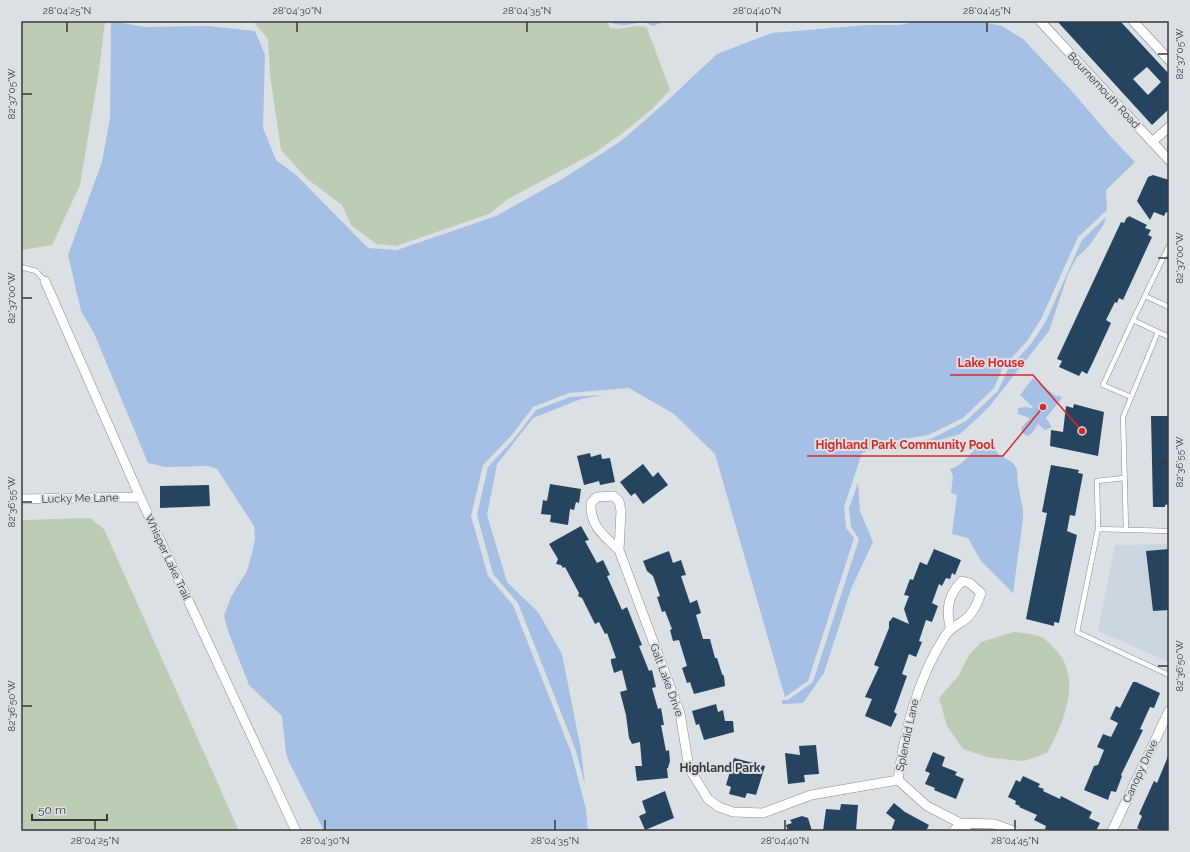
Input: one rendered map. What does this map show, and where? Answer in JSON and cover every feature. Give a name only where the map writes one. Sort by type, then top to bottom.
[{"type":"street","name":"Bournemouth Road","points":[[1040,21],[1169,160]]},
{"type":"street","points":[[1133,21],[1169,60]]},
{"type":"street","points":[[1152,142],[1169,127]]},
{"type":"street","name":"Whisper Lake Trail","points":[[45,281],[140,497],[296,831]]},
{"type":"street","name":"Galt Lake Drive","points":[[619,550],[606,538],[593,522],[590,513],[591,503],[597,497],[613,496],[619,501],[621,511],[619,550],[680,713],[690,768],[708,799],[733,812],[763,813],[811,795],[898,780]]},
{"type":"street","name":"Lucky Me Lane","points":[[21,499],[140,497]]},
{"type":"street","points":[[962,581],[970,583],[981,593],[976,607],[968,618],[950,627],[948,616],[950,594],[962,581]]},
{"type":"street","name":"Splendid Lane","points":[[898,780],[911,710],[915,697],[924,673],[950,627]]},
{"type":"street","name":"Canopy Drive","points":[[1112,831],[1169,711]]},
{"type":"street","points":[[898,780],[927,806],[960,823],[967,831]]},
{"type":"street","points":[[954,831],[960,823]]},
{"type":"street","points":[[960,823],[994,824],[1014,831]]},
{"type":"lane","points":[[1131,397],[1104,385],[1132,320],[1169,246]]},
{"type":"lane","points":[[21,267],[36,271],[45,281]]},
{"type":"lane","points":[[1145,296],[1169,307]]},
{"type":"lane","points":[[1132,320],[1169,337]]},
{"type":"lane","points":[[1126,530],[1123,417],[1158,332]]},
{"type":"lane","points":[[1124,478],[1097,481],[1098,529],[1077,632],[1169,675]]},
{"type":"lane","points":[[1098,529],[1169,531]]},
{"type":"shaded area","points":[[1169,544],[1169,662],[1098,631],[1115,545]]},
{"type":"green space","points":[[21,21],[105,21],[99,71],[80,185],[52,245],[22,250]]},
{"type":"green space","points":[[253,21],[607,21],[610,28],[615,29],[638,26],[647,28],[670,90],[652,109],[596,152],[508,199],[489,214],[396,246],[376,244],[351,225],[342,205],[306,178],[281,150],[270,75],[268,39]]},
{"type":"green space","points":[[90,518],[104,529],[239,831],[21,831],[21,520]]},
{"type":"green space","points":[[1014,632],[1043,638],[1062,658],[1068,671],[1069,685],[1065,714],[1053,741],[1047,753],[1024,761],[987,757],[963,749],[947,726],[939,698],[959,675],[969,655],[981,642]]},
{"type":"water","points":[[111,21],[145,27],[208,26],[255,31],[265,55],[263,128],[276,160],[297,176],[368,248],[397,250],[496,216],[564,178],[621,141],[667,101],[717,54],[772,33],[867,25],[900,25],[919,21],[978,21],[1002,26],[1023,39],[1135,162],[1106,190],[1107,210],[1078,237],[1041,319],[1027,341],[1003,367],[994,388],[963,418],[928,435],[899,440],[862,453],[844,507],[846,528],[854,538],[808,681],[785,697],[715,454],[674,414],[629,388],[569,393],[533,407],[511,436],[483,465],[471,516],[488,576],[513,605],[571,752],[586,809],[588,831],[324,831],[289,762],[286,753],[282,716],[249,685],[228,631],[224,616],[231,597],[247,571],[255,539],[254,526],[217,469],[208,466],[165,467],[148,463],[94,333],[81,311],[68,255],[102,162],[110,118]]},
{"type":"water","points":[[612,21],[663,22],[653,26],[644,22],[625,25],[613,24]]},
{"type":"water","points":[[1106,217],[1104,224],[1089,246],[1077,257],[1068,274],[1049,331],[988,408],[960,434],[929,443],[889,448],[900,444],[931,439],[966,421],[998,391],[1008,369],[1031,344],[1046,321],[1082,240]]},
{"type":"water","points":[[1033,378],[1057,397],[1058,395],[1062,398],[1046,418],[1052,427],[1045,430],[1038,424],[1032,433],[1027,436],[1023,433],[1021,428],[1030,418],[1018,414],[1018,408],[1033,407],[1020,395]]},
{"type":"water","points":[[603,395],[581,399],[533,418],[497,464],[487,515],[507,582],[538,612],[562,654],[581,750],[585,785],[576,751],[518,603],[493,574],[477,515],[488,467],[514,439],[536,410],[570,397]]},
{"type":"water","points":[[981,443],[984,443],[985,446],[994,447],[999,455],[1012,462],[1017,469],[1023,519],[1013,593],[981,561],[968,538],[952,534],[957,495],[951,493],[953,476],[950,469],[963,462]]},
{"type":"water","points":[[858,483],[860,511],[873,542],[851,589],[824,673],[803,703],[782,704],[782,700],[788,700],[813,682],[859,539],[851,527],[849,508]]},
{"type":"building","points":[[1057,21],[1120,21],[1169,74],[1169,109],[1152,125]],"holes":[[[1147,67],[1161,82],[1148,95],[1133,79]]]},
{"type":"building","points":[[1153,175],[1169,180],[1169,213],[1166,212],[1164,216],[1154,212],[1150,220],[1137,201],[1148,177]]},
{"type":"building","points":[[1129,216],[1147,225],[1145,228],[1151,230],[1148,235],[1152,237],[1123,300],[1119,298],[1117,303],[1115,302],[1106,320],[1111,323],[1087,374],[1082,371],[1079,376],[1059,367],[1062,361],[1057,359],[1121,222],[1124,223]]},
{"type":"building","points":[[1074,404],[1104,412],[1098,456],[1050,446],[1051,430],[1063,432],[1066,406],[1073,408]]},
{"type":"building","points":[[1151,416],[1169,416],[1169,504],[1165,505],[1165,507],[1153,507]]},
{"type":"building","points":[[590,453],[591,457],[601,454],[602,459],[610,458],[615,482],[600,485],[599,481],[584,485],[577,456]]},
{"type":"building","points":[[643,464],[653,477],[658,472],[668,485],[643,504],[635,493],[631,496],[620,482]]},
{"type":"building","points":[[1051,465],[1079,470],[1078,473],[1083,474],[1075,516],[1070,515],[1067,531],[1077,535],[1059,623],[1054,622],[1054,626],[1026,619],[1047,513],[1042,512]]},
{"type":"building","points":[[550,484],[581,489],[579,503],[576,502],[574,510],[570,509],[568,525],[550,522],[551,515],[541,514],[543,500],[547,501]]},
{"type":"building","points":[[209,485],[210,506],[160,508],[160,486]]},
{"type":"building","points":[[581,526],[589,540],[585,541],[597,563],[603,560],[610,575],[607,576],[622,610],[627,607],[642,645],[639,646],[649,671],[652,670],[656,687],[652,688],[658,709],[661,708],[664,725],[661,725],[666,751],[669,750],[670,761],[667,768],[668,778],[637,781],[635,766],[642,766],[640,742],[632,744],[629,738],[626,715],[620,692],[627,690],[622,670],[614,673],[611,659],[616,658],[607,633],[605,634],[599,622],[595,624],[582,598],[578,596],[579,593],[565,567],[563,568],[561,565],[556,564],[558,559],[549,544]]},
{"type":"building","points":[[934,549],[961,560],[955,575],[952,573],[950,579],[946,578],[942,586],[939,584],[932,603],[938,606],[932,622],[926,620],[919,641],[922,642],[916,657],[909,654],[902,674],[907,676],[894,712],[897,714],[891,727],[865,716],[872,699],[865,697],[879,667],[874,665],[889,628],[889,622],[893,617],[909,624],[904,609],[909,596],[904,595],[910,579],[913,580],[920,562],[927,565]]},
{"type":"building","points":[[1169,549],[1169,610],[1153,611],[1146,551]]},
{"type":"building","points":[[669,551],[673,563],[681,560],[686,575],[681,576],[690,603],[697,600],[701,613],[696,615],[703,639],[710,639],[715,658],[717,658],[724,676],[725,686],[694,694],[690,682],[687,683],[682,668],[687,666],[679,640],[673,641],[670,630],[672,629],[665,611],[662,612],[657,597],[660,596],[653,576],[647,571],[643,561]]},
{"type":"building","points":[[1133,682],[1160,693],[1154,708],[1150,707],[1140,729],[1143,730],[1121,775],[1122,776],[1116,792],[1111,791],[1108,800],[1084,790],[1094,766],[1098,765],[1104,750],[1097,747],[1103,734],[1111,737],[1118,723],[1110,719],[1116,706],[1120,708]]},
{"type":"building","points":[[716,704],[718,712],[723,710],[725,721],[733,721],[734,732],[704,740],[699,724],[696,725],[692,711]]},
{"type":"building","points":[[816,745],[819,774],[804,775],[805,782],[788,784],[785,753],[800,755],[799,746]]},
{"type":"building","points":[[933,752],[945,757],[942,766],[957,772],[955,775],[964,779],[956,799],[934,790],[935,788],[925,784],[930,773],[925,771]]},
{"type":"building","points":[[1169,754],[1169,827],[1167,831],[1143,831],[1137,828],[1142,816],[1139,814],[1154,781],[1157,783]]},
{"type":"building","points":[[734,758],[765,766],[756,795],[747,793],[745,798],[729,794],[731,787],[726,785]]},
{"type":"building","points":[[1023,776],[1040,784],[1038,787],[1044,789],[1043,791],[1060,799],[1061,796],[1092,812],[1089,818],[1100,823],[1096,831],[1050,831],[1045,829],[1046,826],[1034,820],[1037,815],[1019,807],[1020,806],[1015,804],[1016,801],[1008,797],[1016,780],[1020,782]]},
{"type":"building","points":[[665,791],[674,818],[645,830],[639,816],[646,813],[642,801]]},
{"type":"building","points":[[894,803],[905,812],[929,825],[926,831],[891,831],[895,820],[886,813]]},
{"type":"building","points":[[841,804],[858,805],[856,831],[823,831],[826,809],[840,810]]},
{"type":"building","points":[[802,816],[808,818],[812,831],[788,831],[786,825],[792,823],[790,820]]},
{"type":"place","name":"Highland Park Community Pool","points":[[1043,407]]},
{"type":"place","name":"Lake House","points":[[1082,431]]},
{"type":"district","name":"Highland Park","points":[[720,768]]}]
